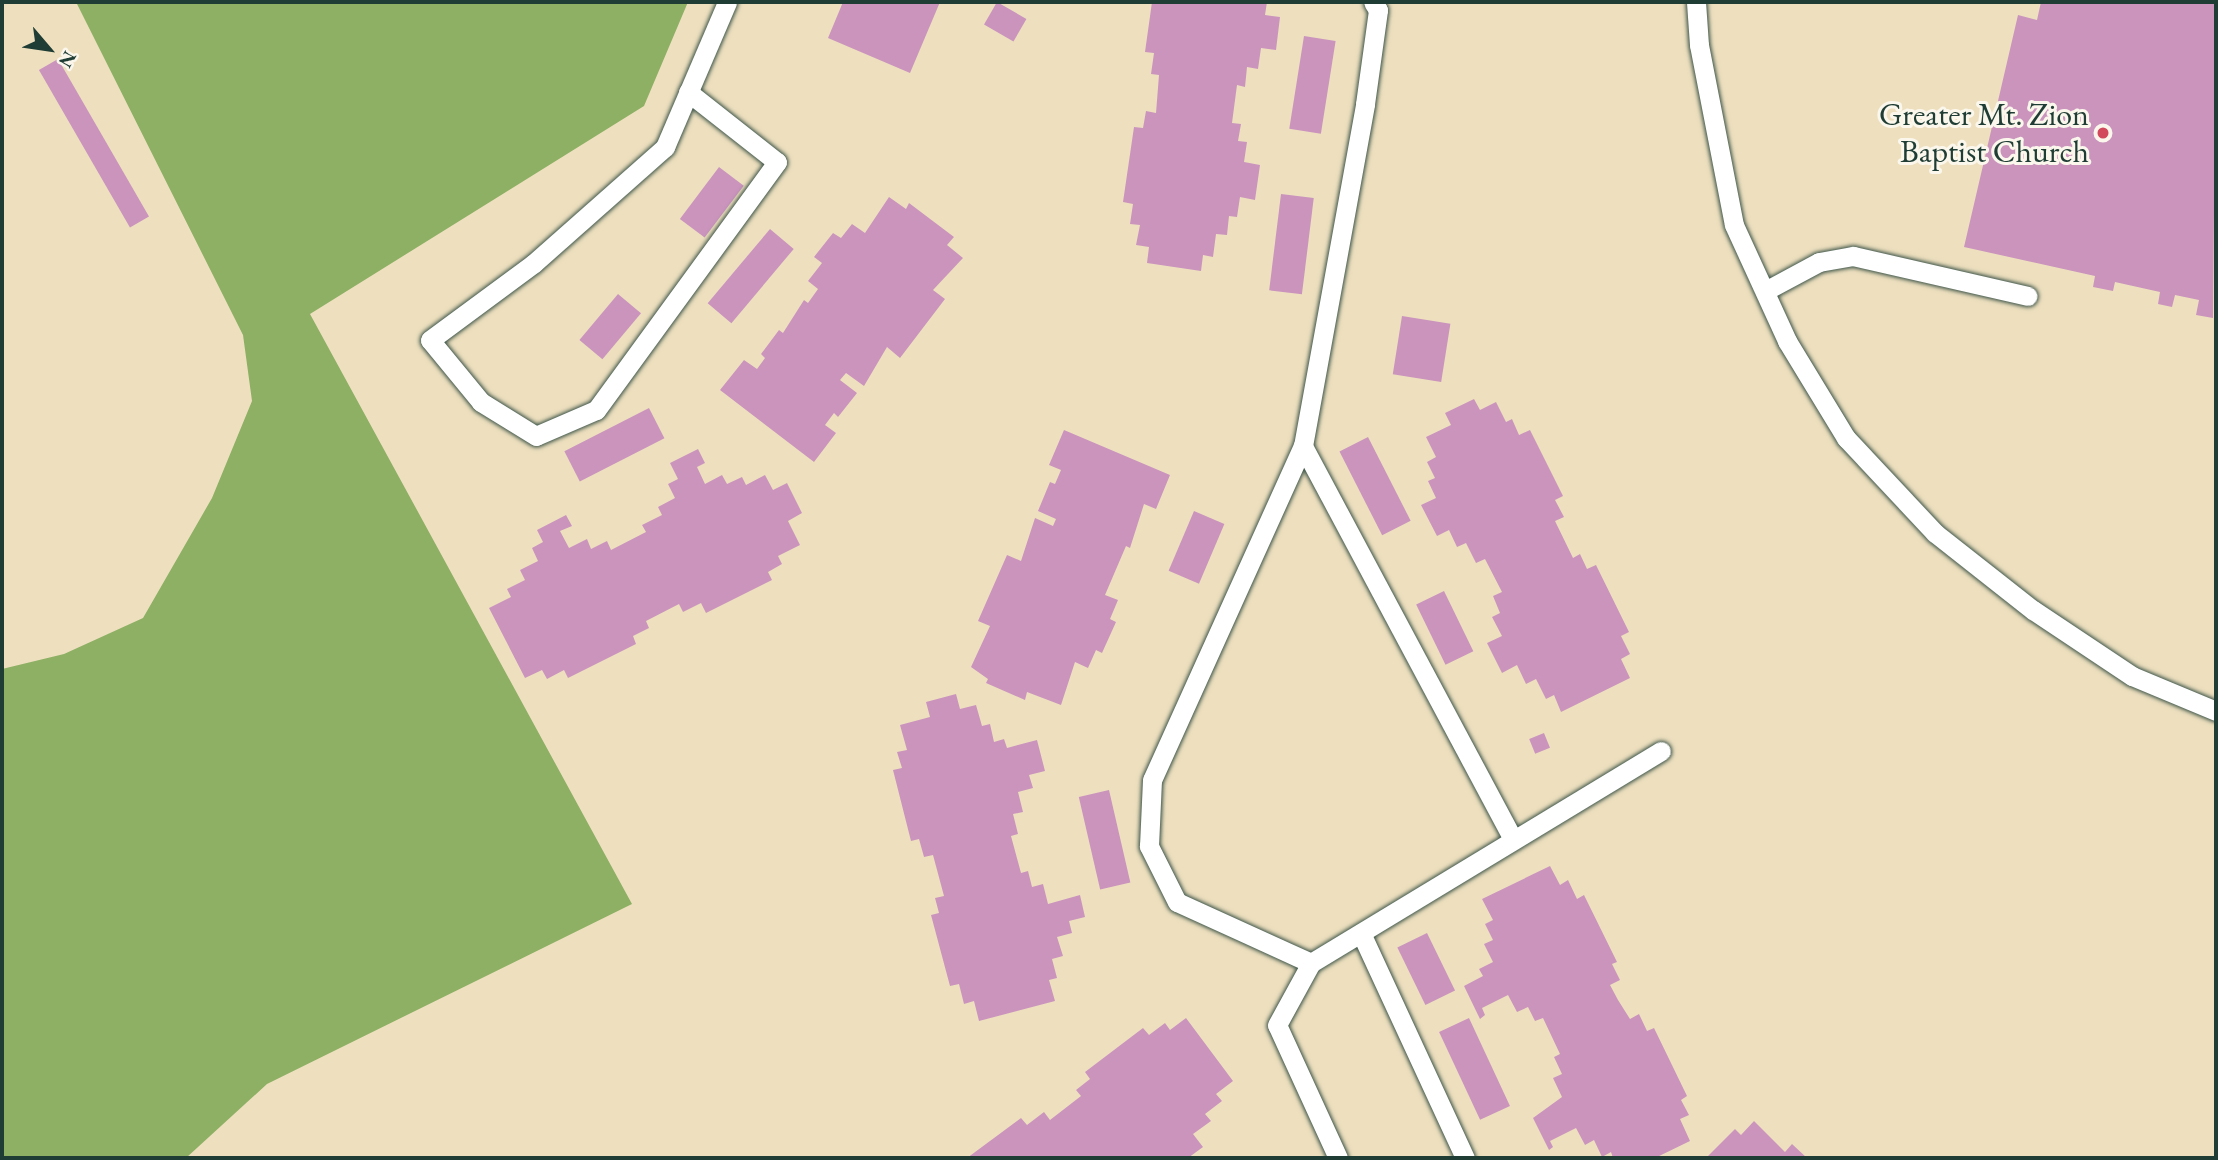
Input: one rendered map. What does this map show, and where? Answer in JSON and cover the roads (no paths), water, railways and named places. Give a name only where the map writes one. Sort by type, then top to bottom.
[{"type":"lane","points":[[688,92],[777,162],[596,410],[536,436],[481,402],[430,340],[534,262],[665,147],[688,92],[727,2]]},
{"type":"lane","points":[[1311,963],[1177,902],[1149,846],[1152,780],[1303,446],[1365,104],[1378,10],[1373,2]]},
{"type":"lane","points":[[1696,2],[1699,45],[1734,225],[1787,341],[1846,438],[1935,533],[2033,610],[2132,676],[2216,712]]},
{"type":"lane","points":[[1765,291],[1819,262],[1853,256],[2027,296]]},
{"type":"lane","points":[[1303,446],[1513,839]]},
{"type":"lane","points":[[1338,1158],[1277,1025],[1311,963],[1661,751]]},
{"type":"lane","points":[[1360,933],[1465,1158]]},
{"type":"place","name":"Greater Mt. Zion Baptist Church","points":[[2103,133]]}]
